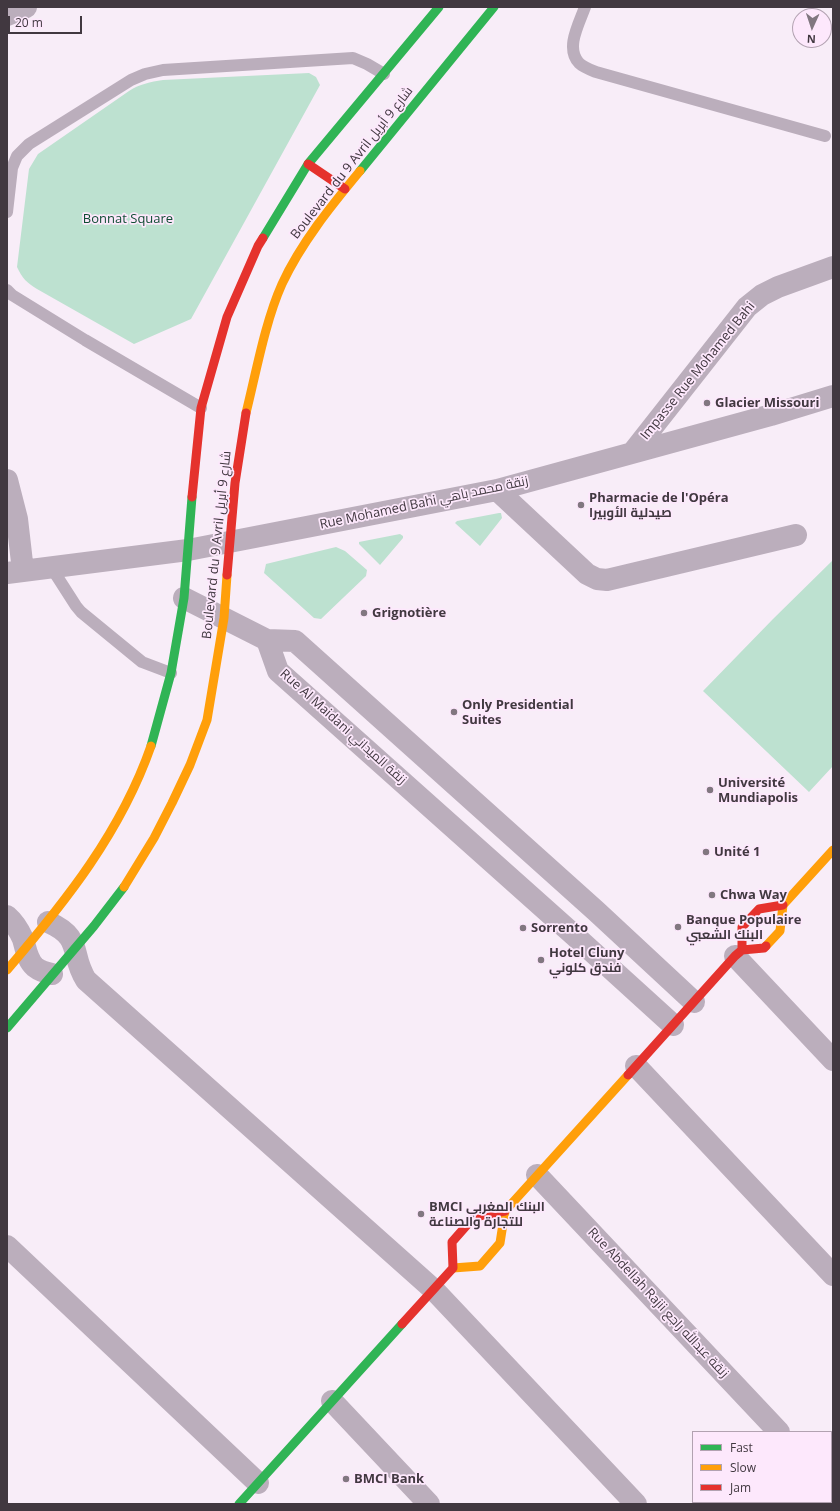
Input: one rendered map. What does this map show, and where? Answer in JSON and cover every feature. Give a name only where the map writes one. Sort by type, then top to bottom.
[{"type":"street","points":[[7,15],[26,7]]},
{"type":"street","name":"Boulevard du 9 Avril شارع 9 أبريل","points":[[7,970],[26,950],[78,882],[120,817],[146,758],[155,733],[171,673],[184,598],[193,482],[201,408],[227,317],[258,246],[308,164],[439,7]]},
{"type":"street","name":"Boulevard du 9 Avril شارع 9 أبريل","points":[[7,1028],[25,1009],[52,974],[107,910],[124,887],[154,838],[190,765],[210,707],[224,618],[234,483],[246,414],[268,323],[282,285],[300,250],[345,189],[494,7]]},
{"type":"street","points":[[308,164],[345,189]]},
{"type":"street","name":"Impasse Rue Mohamed Bahi","points":[[633,452],[747,307],[762,295],[778,287],[833,267]]},
{"type":"street","name":"Rue Mohamed Bahi زنقة محمد باهي","points":[[15,572],[188,550],[497,490],[772,415],[833,396]]},
{"type":"street","points":[[7,480],[17,519],[15,572]]},
{"type":"street","points":[[497,490],[587,574],[597,579],[607,580],[796,535]]},
{"type":"street","points":[[184,598],[267,640],[295,641],[596,911],[694,1002]]},
{"type":"street","name":"Rue Al Maidani زنقة الميداني","points":[[267,640],[278,671],[673,1025]]},
{"type":"street","points":[[349,734],[369,708]]},
{"type":"street","points":[[738,953],[764,948],[780,931],[783,905],[833,850]]},
{"type":"street","points":[[453,1268],[480,1266],[500,1243],[505,1211],[738,953],[742,927],[759,909],[783,905]]},
{"type":"street","points":[[575,936],[596,911]]},
{"type":"street","points":[[7,916],[13,921],[18,930],[29,960],[35,967],[43,972],[52,974]]},
{"type":"street","points":[[48,922],[65,932],[71,938],[75,947],[78,964],[86,980],[434,1290],[636,1504]]},
{"type":"street","points":[[738,953],[833,1060]]},
{"type":"street","points":[[636,1066],[833,1275]]},
{"type":"street","name":"Rue Abdellah Rajii زنقة عبدالله راجع","points":[[537,1175],[778,1431]]},
{"type":"street","points":[[239,1504],[453,1268],[452,1242],[474,1217],[505,1211]]},
{"type":"street","points":[[7,1246],[258,1483]]},
{"type":"street","points":[[332,1401],[430,1504]]},
{"type":"lane","points":[[585,7],[573,43],[574,55],[580,64],[585,67],[596,72],[824,136]]},
{"type":"lane","points":[[7,212],[12,168],[18,156],[25,148],[29,144],[131,80],[145,74],[163,70],[353,58],[384,74]]},
{"type":"lane","points":[[7,290],[12,295],[85,340],[201,408]]},
{"type":"lane","points":[[51,567],[81,612],[142,662],[171,673]]},
{"type":"green space","name":"Bonnat Square","points":[[309,73],[316,77],[320,85],[191,319],[134,344],[37,289],[23,277],[17,267],[29,169],[38,154],[129,91],[145,84],[163,80]]},
{"type":"green space","points":[[501,513],[502,518],[480,546],[455,523],[457,521]]},
{"type":"green space","points":[[400,534],[403,538],[380,565],[359,544],[359,542]]},
{"type":"green space","points":[[336,547],[345,551],[367,570],[366,576],[321,619],[314,618],[264,573],[266,564]]},
{"type":"green space","points":[[833,560],[833,766],[809,792],[703,691]]},
{"type":"traffic: fast","points":[[263,238],[308,164],[439,7]]},
{"type":"traffic: fast","points":[[360,171],[494,7]]},
{"type":"traffic: fast","points":[[151,746],[171,673],[184,598],[192,497]]},
{"type":"traffic: fast","points":[[7,1028],[94,926],[124,887]]},
{"type":"traffic: fast","points":[[239,1504],[402,1324]]},
{"type":"traffic: slow","points":[[246,413],[266,331],[282,284],[307,239],[360,171]]},
{"type":"traffic: slow","points":[[124,887],[154,838],[172,803],[190,765],[207,720],[224,618],[227,575]]},
{"type":"traffic: slow","points":[[7,970],[50,918],[90,864],[124,808],[139,777],[151,746]]},
{"type":"traffic: slow","points":[[766,946],[780,931],[783,905],[833,850]]},
{"type":"traffic: slow","points":[[453,1268],[480,1266],[500,1243],[505,1211],[628,1075]]},
{"type":"traffic: jam","points":[[308,164],[345,189]]},
{"type":"traffic: jam","points":[[192,497],[201,408],[227,317],[258,246],[263,238]]},
{"type":"traffic: jam","points":[[227,575],[235,483],[246,413]]},
{"type":"traffic: jam","points":[[742,950],[742,927],[759,909],[783,905]]},
{"type":"traffic: jam","points":[[628,1075],[735,956],[742,950],[764,948],[766,946]]},
{"type":"traffic: jam","points":[[402,1324],[453,1268],[452,1242],[474,1217],[505,1211]]},
{"type":"place","name":"Glacier Missouri","points":[[707,403]]},
{"type":"place","name":"Pharmacie de l'Opéra صيدلية الأوبيرا","points":[[581,505]]},
{"type":"place","name":"Grignotière","points":[[364,613]]},
{"type":"place","name":"Only Presidential Suites","points":[[454,712]]},
{"type":"place","name":"Université Mundiapolis","points":[[710,790]]},
{"type":"place","name":"Unité 1","points":[[706,852]]},
{"type":"place","name":"Chwa Way","points":[[712,895]]},
{"type":"place","name":"Banque Populaire البنك الشعبي","points":[[678,927]]},
{"type":"place","name":"Sorrento","points":[[523,928]]},
{"type":"place","name":"Hotel Cluny فندق كلوني","points":[[541,960]]},
{"type":"place","name":"BMCI البنك المغربي للتجارة والصناعة","points":[[421,1214]]},
{"type":"place","name":"BMCI Bank","points":[[346,1479]]}]
